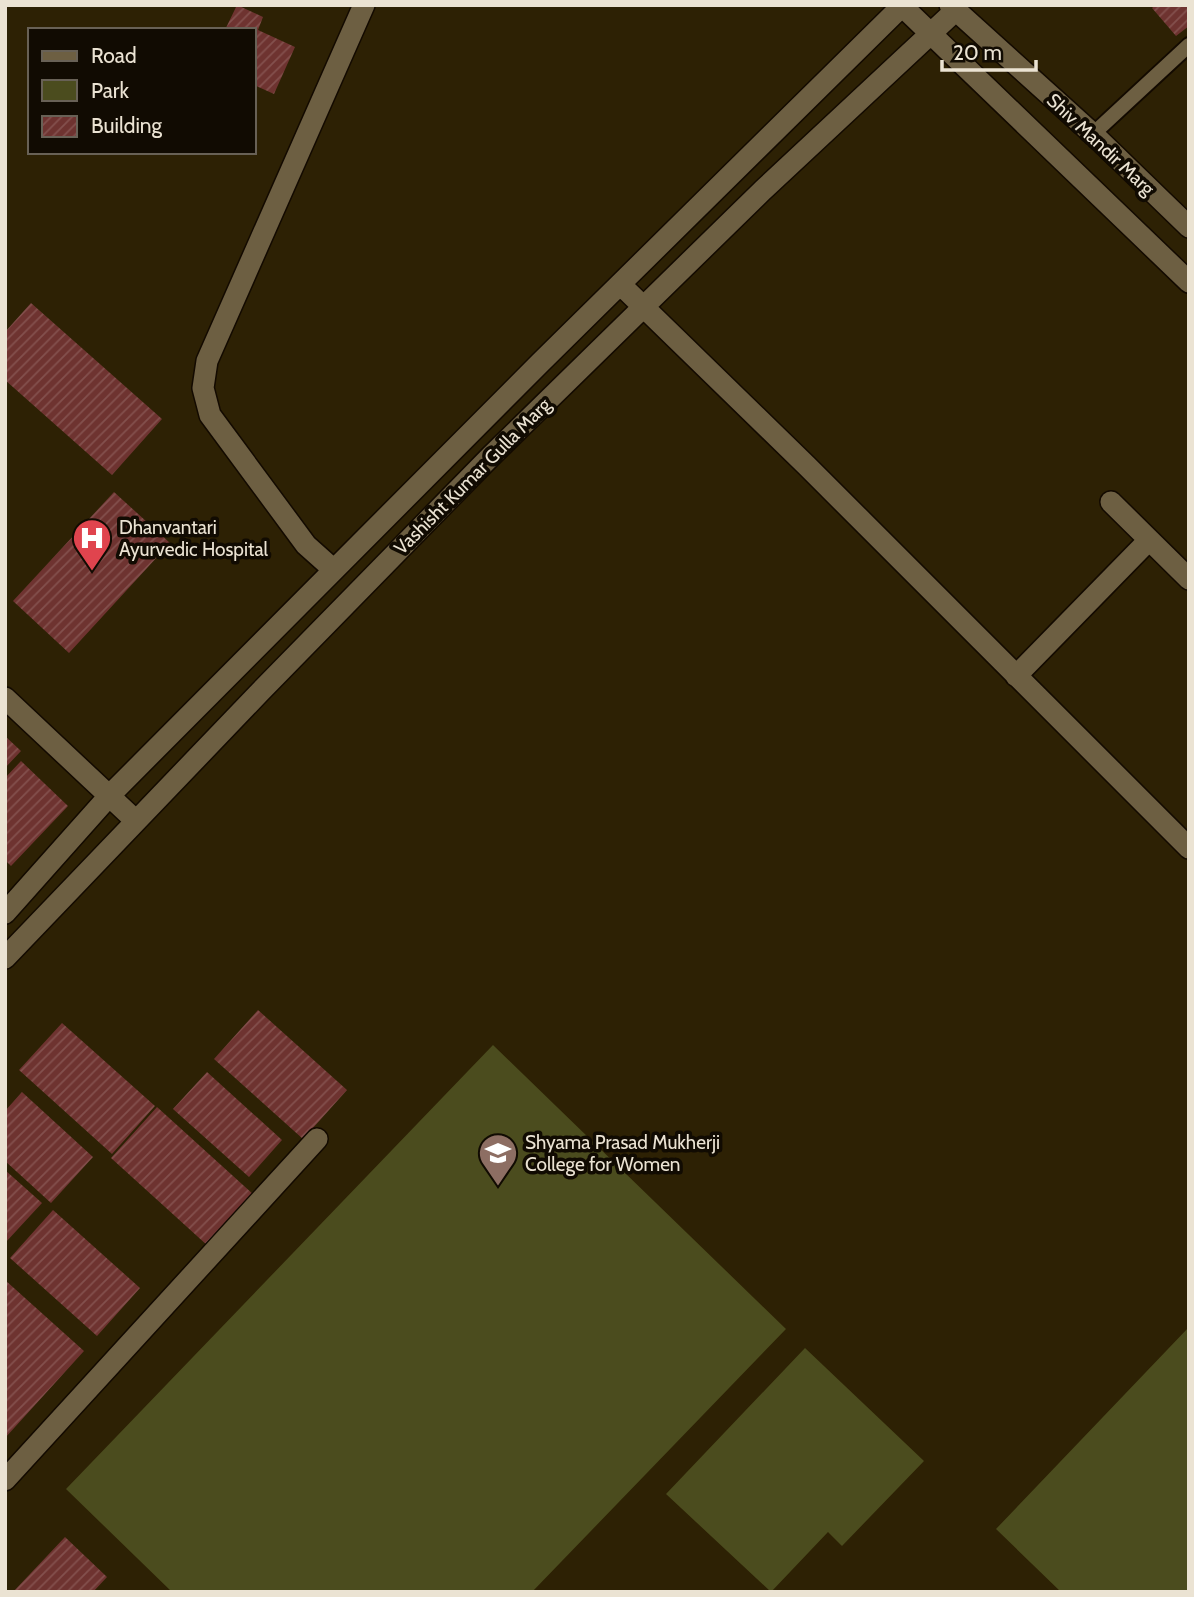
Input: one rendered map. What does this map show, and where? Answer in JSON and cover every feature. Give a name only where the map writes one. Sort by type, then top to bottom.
[{"type":"street","points":[[334,570],[306,545],[210,415],[203,388],[207,361],[364,5]]},
{"type":"street","points":[[902,6],[1189,282]]},
{"type":"street","name":"Vashisht Kumar Gulla Marg","points":[[5,913],[110,796],[620,284],[902,6]]},
{"type":"street","name":"Vashisht Kumar Gulla Marg","points":[[5,958],[491,456],[762,190],[931,35],[953,8]]},
{"type":"street","name":"Shiv Mandir Marg","points":[[953,8],[1093,134],[1189,227]]},
{"type":"street","points":[[620,284],[807,466],[1189,848]]},
{"type":"street","points":[[1111,502],[1189,579]]},
{"type":"street","points":[[1016,676],[1149,540]]},
{"type":"street","points":[[5,698],[136,821]]},
{"type":"street","points":[[5,1480],[317,1139]]},
{"type":"lane","points":[[1093,134],[1189,44]]},
{"type":"green space","name":"Shyama Prasad Mukherji College for Women","points":[[493,1045],[786,1329],[532,1592],[172,1592],[66,1489]]},
{"type":"green space","points":[[1189,1327],[1189,1592],[1061,1592],[996,1529]]},
{"type":"green space","points":[[805,1348],[924,1461],[842,1546],[828,1532],[771,1592],[666,1494]]},
{"type":"building","points":[[237,5],[263,17],[258,30],[295,47],[274,94],[256,86],[256,28],[226,28]]},
{"type":"building","points":[[1155,5],[1189,5],[1189,26],[1176,36],[1152,8]]},
{"type":"building","points":[[31,303],[162,419],[112,475],[5,380],[5,332]]},
{"type":"building","name":"Dhanvantari Ayurvedic Hospital","points":[[114,492],[170,543],[69,653],[13,601]]},
{"type":"building","points":[[5,736],[21,751],[5,768]]},
{"type":"building","points":[[21,761],[68,806],[11,866],[5,860],[5,778]]},
{"type":"building","points":[[258,1010],[347,1090],[303,1139],[214,1059]]},
{"type":"building","points":[[62,1023],[155,1106],[112,1154],[19,1070]]},
{"type":"building","points":[[207,1072],[282,1140],[249,1177],[173,1109]]},
{"type":"building","points":[[22,1092],[93,1157],[51,1203],[5,1161],[5,1111]]},
{"type":"building","points":[[157,1107],[254,1195],[208,1246],[111,1158]]},
{"type":"building","points":[[5,1170],[42,1203],[5,1243]]},
{"type":"building","points":[[53,1210],[140,1288],[97,1336],[10,1258]]},
{"type":"building","points":[[5,1280],[84,1351],[5,1438]]},
{"type":"building","points":[[65,1537],[107,1577],[93,1592],[13,1592]]},
{"type":"place","name":"Dhanvantari Ayurvedic Hospital","points":[[92,572]]},
{"type":"place","name":"Shyama Prasad Mukherji College for Women","points":[[498,1187]]}]
